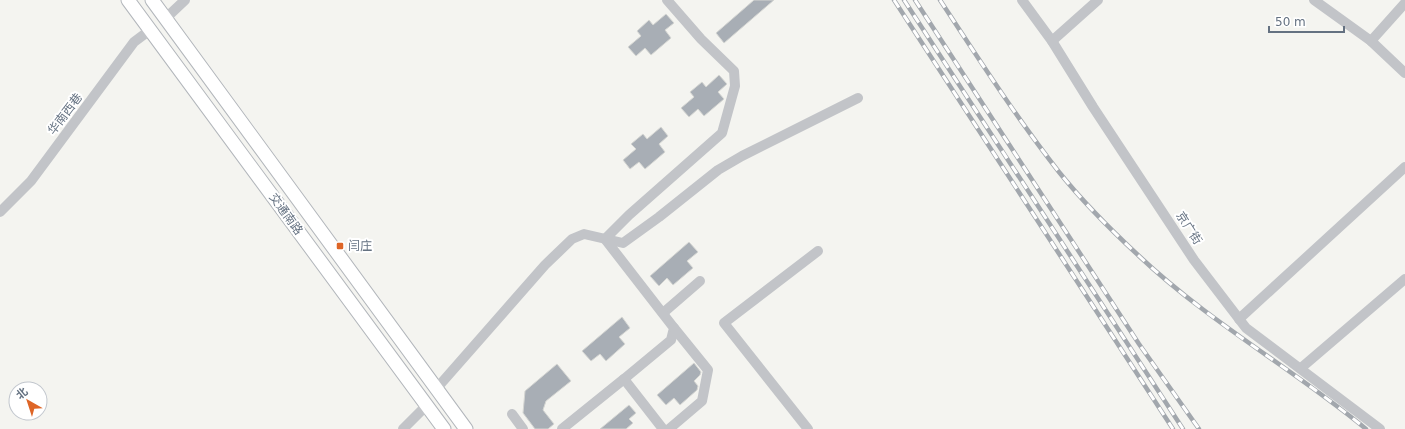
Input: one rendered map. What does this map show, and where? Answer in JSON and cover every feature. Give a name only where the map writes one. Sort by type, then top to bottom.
[{"type":"main road","name":"交通南路","points":[[128,0],[444,429]]},
{"type":"main road","name":"交通南路","points":[[152,0],[466,429]]},
{"type":"main road","points":[[150,30],[166,18]]},
{"type":"main road","points":[[427,405],[437,388]]},
{"type":"street","points":[[166,18],[185,0]]},
{"type":"street","points":[[605,239],[629,215],[722,133],[736,86],[734,71],[701,39],[667,0]]},
{"type":"street","name":"京广街","points":[[1022,0],[1052,41],[1097,113],[1194,260],[1246,328],[1380,429]]},
{"type":"street","points":[[1052,41],[1098,0]]},
{"type":"street","points":[[1314,0],[1371,41],[1405,73]]},
{"type":"street","points":[[1371,41],[1405,3]]},
{"type":"street","name":"华南西巷","points":[[0,212],[31,181],[134,42],[150,30]]},
{"type":"street","points":[[437,388],[545,265],[572,239],[584,234],[623,243],[659,217],[718,170],[742,156],[858,98]]},
{"type":"street","points":[[1239,319],[1405,167]]},
{"type":"street","points":[[605,239],[708,370],[702,401],[669,429]]},
{"type":"street","points":[[808,429],[724,323],[818,251]]},
{"type":"street","points":[[1301,368],[1405,279]]},
{"type":"street","points":[[663,313],[700,281]]},
{"type":"street","points":[[562,429],[671,340],[674,328]]},
{"type":"street","points":[[624,379],[663,429]]},
{"type":"street","points":[[402,429],[427,405]]},
{"type":"street","points":[[512,414],[523,429]]},
{"type":"building","points":[[754,0],[774,0],[724,43],[716,33]]},
{"type":"building","points":[[666,14],[674,23],[665,30],[671,38],[651,55],[645,48],[636,56],[628,47],[641,36],[637,31],[649,20],[653,25]]},
{"type":"building","points":[[719,75],[727,84],[718,92],[724,99],[704,116],[698,109],[689,117],[681,108],[694,97],[690,92],[702,82],[706,87]]},
{"type":"building","points":[[661,127],[668,136],[659,144],[665,152],[645,169],[639,162],[630,169],[623,160],[636,149],[631,144],[643,134],[647,139]]},
{"type":"building","points":[[689,242],[698,252],[687,261],[693,268],[673,285],[667,278],[659,286],[650,276]]},
{"type":"building","points":[[622,317],[630,328],[619,337],[625,344],[606,361],[600,354],[591,361],[582,351]]},
{"type":"building","points":[[694,363],[701,372],[694,381],[698,386],[697,390],[680,405],[674,398],[666,405],[657,395]]},
{"type":"building","points":[[557,364],[571,381],[546,401],[543,410],[554,424],[548,429],[535,429],[523,413],[525,391]]},
{"type":"building","points":[[629,405],[636,413],[629,419],[633,423],[626,429],[600,429]]},
{"type":"railway","points":[[894,0],[1173,429]]},
{"type":"railway","points":[[904,0],[1183,429]]},
{"type":"railway","points":[[915,0],[1139,344],[1199,429]]},
{"type":"railway","points":[[940,0],[1043,151],[1087,205],[1166,280],[1222,324],[1310,386],[1366,429]]},
{"type":"place","name":"闫庄","points":[[340,246]]}]
